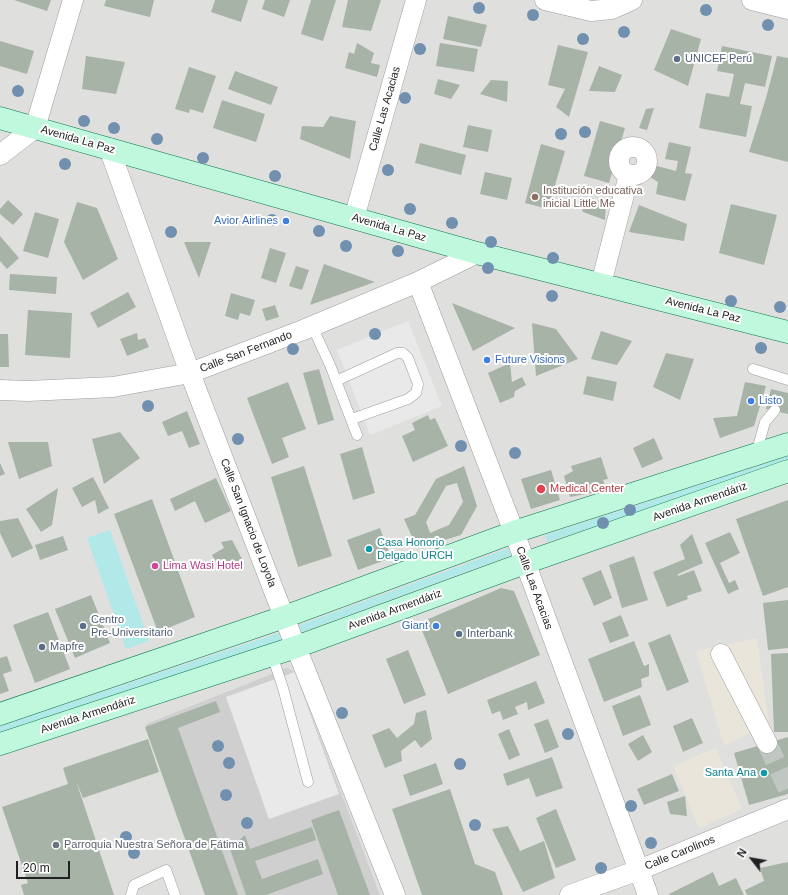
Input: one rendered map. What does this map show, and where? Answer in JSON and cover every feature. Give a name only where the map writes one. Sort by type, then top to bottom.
[{"type":"main road","name":"Avenida La Paz","points":[[0,118],[477,253],[786,332]]},
{"type":"main road","points":[[0,714],[284,617],[514,532],[788,444]]},
{"type":"main road","name":"Avenida Armendáriz","points":[[0,744],[296,647],[525,563],[788,471]]},
{"type":"street","points":[[0,155],[35,128],[73,0]]},
{"type":"street","name":"Calle Las Acacias","points":[[354,218],[416,0]]},
{"type":"street","points":[[545,0],[591,11],[612,9],[631,0]]},
{"type":"street","points":[[752,0],[788,9]]},
{"type":"street","name":"Calle San Ignacio de Loyola","points":[[109,148],[190,373],[284,617],[395,895]]},
{"type":"street","points":[[601,284],[629,174]]},
{"type":"street","name":"Calle San Fernando","points":[[0,390],[28,391],[114,387],[190,373],[312,326],[418,282],[477,253]]},
{"type":"street","name":"Calle Las Acacias","points":[[418,282],[514,532],[648,895]]},
{"type":"street","points":[[720,654],[767,743]]},
{"type":"street","name":"Calle Carolinos","points":[[570,895],[639,870],[788,809]]},
{"type":"lane","points":[[312,326],[357,435]]},
{"type":"lane","points":[[336,382],[397,353],[403,353],[408,358],[418,384],[416,393],[408,399],[352,420]]},
{"type":"lane","points":[[753,369],[788,380]]},
{"type":"lane","points":[[756,455],[765,422],[775,410]]},
{"type":"lane","points":[[272,655],[283,688],[308,782]]},
{"type":"lane","points":[[131,895],[134,885],[166,870],[175,895]]},
{"type":"shaded area","points":[[0,0],[788,0],[788,895],[0,895]]},
{"type":"shaded area","points":[[408,321],[442,406],[370,435],[337,350]]},
{"type":"shaded area","points":[[788,456],[788,463],[779,468],[547,542],[545,535]]},
{"type":"shaded area","points":[[110,530],[149,641],[126,649],[87,538]]},
{"type":"shaded area","points":[[509,548],[512,555],[297,634],[294,627]]},
{"type":"shaded area","points":[[279,633],[282,641],[0,735],[0,726]]},
{"type":"shaded area","points":[[757,638],[769,724],[724,746],[696,651]]},
{"type":"shaded area","points":[[287,668],[295,672],[380,895],[205,895],[146,724]]},
{"type":"shaded area","points":[[295,672],[339,794],[269,819],[226,697]]},
{"type":"shaded area","points":[[716,748],[742,809],[699,828],[673,766]]},
{"type":"building","points":[[14,0],[51,0],[47,11]]},
{"type":"building","points":[[106,0],[154,0],[150,17],[104,6]]},
{"type":"building","points":[[215,0],[248,0],[241,22],[211,12]]},
{"type":"building","points":[[265,0],[290,0],[284,17],[262,9]]},
{"type":"building","points":[[311,0],[336,0],[323,41],[301,34]]},
{"type":"building","points":[[348,0],[381,0],[371,31],[342,27]]},
{"type":"building","points":[[448,16],[487,25],[481,47],[443,39]]},
{"type":"building","points":[[671,29],[701,39],[688,86],[654,70]]},
{"type":"building","points":[[0,41],[34,51],[27,74],[0,66]]},
{"type":"building","points":[[357,43],[374,53],[371,63],[380,65],[377,77],[345,68],[349,52],[354,54]]},
{"type":"building","points":[[440,43],[478,49],[474,72],[436,66]]},
{"type":"building","points":[[558,45],[588,52],[569,117],[556,107],[565,89],[548,85]]},
{"type":"building","points":[[722,46],[772,56],[765,87],[745,83],[740,104],[752,106],[746,137],[699,128],[706,93],[729,97],[734,74],[717,71]]},
{"type":"building","points":[[86,56],[125,62],[116,94],[82,89]]},
{"type":"building","points":[[777,56],[788,58],[788,162],[749,152]]},
{"type":"building","points":[[599,66],[622,75],[615,92],[589,91]]},
{"type":"building","points":[[189,67],[216,76],[203,113],[190,109],[189,113],[175,109]]},
{"type":"building","points":[[235,71],[278,87],[271,105],[228,89]]},
{"type":"building","points":[[438,79],[460,85],[451,99],[434,94]]},
{"type":"building","points":[[491,80],[508,81],[507,102],[480,94]]},
{"type":"building","points":[[222,100],[265,114],[256,142],[213,128]]},
{"type":"building","points":[[654,108],[647,130],[639,128],[646,109]]},
{"type":"building","points":[[330,116],[356,121],[350,159],[300,139],[302,126],[323,127]]},
{"type":"building","points":[[600,121],[625,128],[609,183],[584,176]]},
{"type":"building","points":[[468,125],[492,130],[488,152],[463,147]]},
{"type":"building","points":[[669,142],[691,147],[685,173],[692,174],[685,201],[656,194],[658,182],[650,177],[657,166],[676,171],[678,161],[665,159]]},
{"type":"building","points":[[420,143],[466,155],[461,175],[415,163]]},
{"type":"building","points":[[541,144],[565,151],[548,209],[525,203]]},
{"type":"building","points":[[485,172],[512,178],[507,200],[480,194]]},
{"type":"building","points":[[580,199],[606,201],[605,220],[583,212]]},
{"type":"building","points":[[8,200],[23,214],[13,225],[0,214],[0,209]]},
{"type":"building","points":[[77,202],[97,208],[118,259],[83,280],[64,242]]},
{"type":"building","points":[[731,204],[777,215],[764,265],[719,253]]},
{"type":"building","points":[[639,205],[687,224],[684,241],[629,232]]},
{"type":"building","points":[[35,212],[59,219],[48,258],[23,251]]},
{"type":"building","points":[[0,236],[19,258],[7,269],[0,261]]},
{"type":"building","points":[[184,242],[211,242],[199,278]]},
{"type":"building","points":[[270,248],[286,253],[276,283],[261,278]]},
{"type":"building","points":[[324,264],[375,282],[310,305]]},
{"type":"building","points":[[296,266],[309,270],[302,290],[289,286]]},
{"type":"building","points":[[10,274],[57,277],[56,294],[9,290]]},
{"type":"building","points":[[128,292],[136,307],[98,328],[90,313]]},
{"type":"building","points":[[231,293],[255,300],[250,316],[240,313],[238,320],[225,316]]},
{"type":"building","points":[[452,303],[515,328],[473,351]]},
{"type":"building","points":[[275,305],[279,317],[266,321],[262,309]]},
{"type":"building","points":[[28,310],[72,313],[70,358],[25,355]]},
{"type":"building","points":[[532,323],[556,329],[578,359],[536,376]]},
{"type":"building","points":[[601,331],[632,341],[617,365],[591,359]]},
{"type":"building","points":[[137,333],[138,340],[145,338],[149,347],[127,356],[120,339]]},
{"type":"building","points":[[0,334],[8,334],[9,367],[0,367]]},
{"type":"building","points":[[666,353],[694,359],[680,400],[653,387]]},
{"type":"building","points":[[510,363],[512,382],[522,377],[526,385],[515,391],[514,397],[500,403],[488,373]]},
{"type":"building","points":[[319,369],[334,420],[318,425],[303,373]]},
{"type":"building","points":[[587,376],[617,382],[613,401],[583,394]]},
{"type":"building","points":[[288,382],[306,429],[282,438],[289,457],[272,464],[247,398]]},
{"type":"building","name":"Listo","points":[[745,382],[766,386],[754,426],[720,438],[713,418],[737,416]]},
{"type":"building","points":[[771,389],[788,393],[788,414],[766,409]]},
{"type":"building","points":[[187,411],[200,444],[189,448],[182,431],[168,436],[162,422]]},
{"type":"building","points":[[428,415],[430,420],[435,418],[448,446],[413,462],[402,436],[415,430],[412,423]]},
{"type":"building","points":[[120,432],[140,458],[104,484],[92,439]]},
{"type":"building","points":[[654,438],[663,459],[642,468],[633,448]]},
{"type":"building","points":[[8,442],[48,442],[52,466],[19,479]]},
{"type":"building","points":[[362,447],[375,493],[353,500],[340,454]]},
{"type":"building","points":[[601,457],[608,479],[603,480],[607,490],[570,497],[564,476],[573,471],[571,466]]},
{"type":"building","points":[[0,463],[5,474],[0,476]]},
{"type":"building","points":[[304,466],[332,556],[298,567],[271,477]]},
{"type":"building","points":[[464,466],[477,506],[461,535],[417,548],[404,519],[415,515],[436,479]],"holes":[[[457,483],[463,502],[449,525],[430,533],[426,522],[446,486]]]},
{"type":"building","name":"Medical Center","points":[[551,470],[560,500],[531,509],[521,479]]},
{"type":"building","points":[[93,477],[109,508],[98,514],[95,500],[82,507],[72,488]]},
{"type":"building","points":[[216,478],[231,511],[205,523],[195,501],[175,511],[170,499]]},
{"type":"building","points":[[58,488],[52,525],[41,532],[26,509]]},
{"type":"building","name":"Lima Wasi Hotel","points":[[152,499],[195,617],[158,632],[114,514]]},
{"type":"building","points":[[788,500],[788,587],[763,596],[736,519]]},
{"type":"building","points":[[18,518],[33,548],[12,558],[0,533],[0,521]]},
{"type":"building","name":"Casa Honorio Delgado URCH","points":[[380,528],[391,558],[358,570],[347,540]]},
{"type":"building","points":[[730,532],[740,553],[720,563],[729,583],[735,580],[739,589],[728,594],[705,543]]},
{"type":"building","points":[[692,534],[703,563],[678,574],[678,576],[694,570],[702,591],[687,596],[688,599],[667,607],[653,572],[685,559],[680,545]]},
{"type":"building","points":[[63,536],[68,550],[40,560],[35,545]]},
{"type":"building","points":[[232,540],[242,559],[221,571],[212,555],[224,548],[221,542]]},
{"type":"building","points":[[634,556],[648,600],[622,608],[609,565]]},
{"type":"building","points":[[601,570],[612,598],[594,606],[582,578]]},
{"type":"building","points":[[501,588],[514,591],[540,655],[448,694],[419,623]]},
{"type":"building","name":"Centro Pre-Universitario","points":[[91,595],[110,643],[75,658],[55,609]]},
{"type":"building","points":[[788,600],[788,648],[768,650],[763,603]]},
{"type":"building","name":"Mapfre","points":[[48,612],[70,669],[35,683],[13,625]]},
{"type":"building","points":[[621,615],[629,636],[610,643],[602,623]]},
{"type":"building","points":[[670,634],[689,682],[667,691],[648,643]]},
{"type":"building","points":[[634,641],[644,666],[649,664],[649,676],[641,679],[642,687],[604,702],[588,659]]},
{"type":"building","points":[[408,650],[426,695],[404,704],[386,659]]},
{"type":"building","points":[[788,653],[788,732],[774,732],[771,654]]},
{"type":"building","points":[[7,656],[12,671],[3,674],[9,691],[0,694],[0,658]]},
{"type":"building","points":[[536,681],[545,703],[528,710],[527,702],[515,707],[518,714],[503,720],[500,711],[492,714],[487,700]]},
{"type":"building","points":[[640,695],[651,725],[623,736],[612,706]]},
{"type":"building","points":[[216,701],[220,712],[178,728],[238,895],[205,895],[145,727]]},
{"type":"building","points":[[426,710],[432,739],[421,748],[415,740],[401,751],[402,761],[385,768],[372,735],[389,728],[397,738],[414,724],[416,713]]},
{"type":"building","points":[[692,718],[703,743],[683,752],[673,726]]},
{"type":"building","points":[[548,719],[559,747],[545,753],[534,724]]},
{"type":"building","points":[[509,729],[520,755],[509,760],[498,734]]},
{"type":"building","points":[[643,735],[652,752],[638,761],[628,744]]},
{"type":"building","name":"Santa Ana","points":[[788,737],[788,794],[749,805],[734,753]]},
{"type":"building","name":"Parroquia Nuestra Señora de Fátima","points":[[148,739],[159,772],[83,798],[76,781],[114,895],[24,895],[21,885],[28,883],[2,807],[68,784],[63,768]]},
{"type":"building","points":[[552,757],[563,788],[536,797],[529,778],[507,786],[503,774]]},
{"type":"building","points":[[436,763],[443,784],[410,796],[403,775]]},
{"type":"building","points":[[672,774],[679,791],[644,805],[637,789]]},
{"type":"building","points":[[450,789],[475,864],[495,872],[503,895],[422,895],[392,809]]},
{"type":"building","points":[[685,796],[687,816],[670,814],[667,802]]},
{"type":"building","points":[[556,809],[576,860],[556,868],[536,818]]},
{"type":"building","points":[[339,810],[370,895],[338,895],[311,820]]},
{"type":"building","points":[[508,826],[520,851],[544,841],[555,878],[523,892],[492,829]]},
{"type":"building","points":[[312,827],[316,840],[255,861],[262,879],[318,859],[323,874],[266,895],[246,895],[230,849],[245,835],[250,849]]},
{"type":"building","points":[[788,862],[788,895],[747,895],[745,890],[764,881],[760,868]]},
{"type":"building","points":[[713,872],[719,886],[736,878],[744,895],[669,894]]},
{"type":"tunnel","points":[[767,743],[788,789]]},
{"type":"place","name":"UNICEF Perú","points":[[677,59]]},
{"type":"place","name":"Institución educativa inicial Little Me","points":[[535,197]]},
{"type":"place","name":"Avior Airlines","points":[[286,221]]},
{"type":"place","name":"Future Visions","points":[[487,360]]},
{"type":"place","name":"Listo","points":[[751,401]]},
{"type":"place","name":"Medical Center","points":[[541,489]]},
{"type":"place","name":"Casa Honorio Delgado URCH","points":[[369,549]]},
{"type":"place","name":"Lima Wasi Hotel","points":[[155,566]]},
{"type":"place","name":"Centro Pre-Universitario","points":[[83,626]]},
{"type":"place","name":"Giant","points":[[436,626]]},
{"type":"place","name":"Interbank","points":[[459,634]]},
{"type":"place","name":"Mapfre","points":[[42,647]]},
{"type":"place","name":"Santa Ana","points":[[764,773]]},
{"type":"place","name":"Parroquia Nuestra Señora de Fátima","points":[[56,845]]}]
